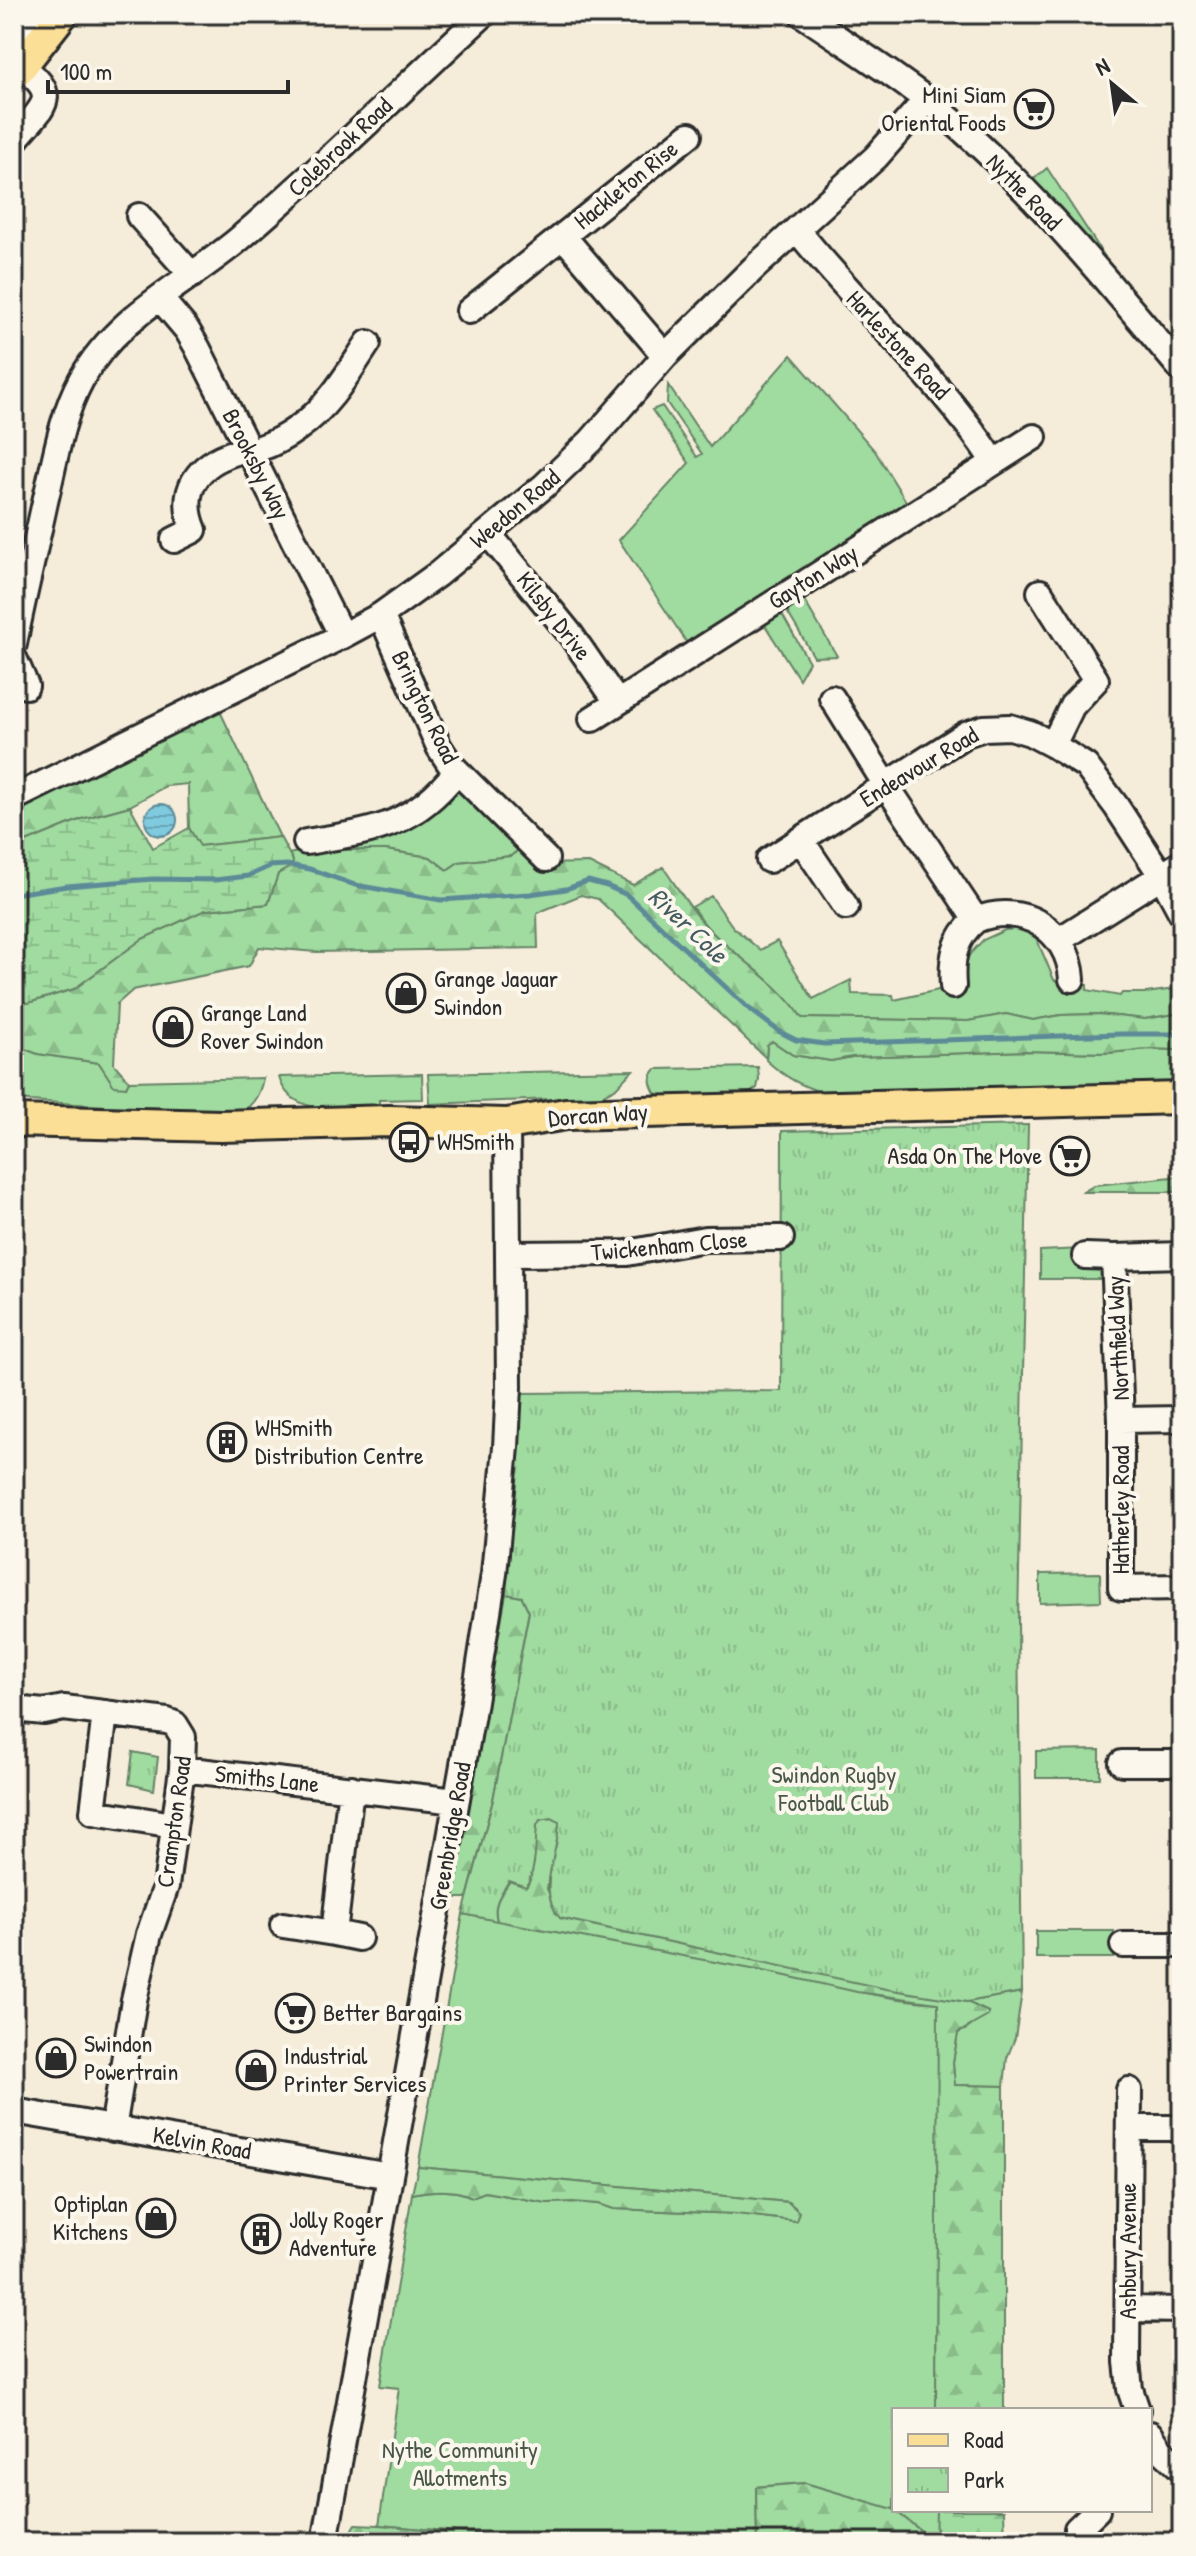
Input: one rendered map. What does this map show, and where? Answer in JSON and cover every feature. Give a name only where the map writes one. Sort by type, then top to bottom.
[{"type":"main road","points":[[17,70],[62,14]]},
{"type":"main road","name":"Dorcan Way","points":[[14,1121],[221,1126],[389,1121],[507,1124],[566,1114],[1182,1098]]},
{"type":"street","points":[[20,14],[41,38]]},
{"type":"street","name":"Colebrook Road","points":[[14,644],[57,448],[81,379],[108,342],[261,220],[484,14]]},
{"type":"street","name":"Nythe Road","points":[[802,14],[926,100],[977,144],[1034,200],[1182,370]]},
{"type":"street","points":[[14,141],[46,98],[40,80],[17,70]]},
{"type":"street","name":"Weedon Road","points":[[14,798],[381,615],[488,533],[581,451],[665,356],[754,268],[876,157],[926,100]]},
{"type":"street","name":"Hackleton Rise","points":[[469,311],[689,135]]},
{"type":"street","points":[[139,216],[192,275]]},
{"type":"street","name":"Harlestone Road","points":[[798,231],[837,279],[945,394],[994,462]]},
{"type":"street","name":"Hackleton Rise","points":[[563,236],[665,356]]},
{"type":"street","name":"Brooksby Way","points":[[160,298],[197,347],[342,636]]},
{"type":"street","points":[[174,540],[194,530],[186,503],[197,476],[236,452],[260,448],[286,436],[319,411],[368,343]]},
{"type":"street","name":"Gayton Way","points":[[592,719],[1034,437]]},
{"type":"street","name":"Kilsby Drive","points":[[488,533],[571,635],[617,702]]},
{"type":"street","points":[[1040,592],[1096,680],[1072,706],[1053,745]]},
{"type":"street","name":"Brington Road","points":[[381,615],[439,747],[456,772],[546,859]]},
{"type":"street","points":[[14,658],[26,686]]},
{"type":"street","points":[[832,698],[976,920]]},
{"type":"street","name":"Endeavour Road","points":[[769,860],[950,743],[984,728],[1010,727],[1053,745],[1092,771],[1161,875],[1182,914]]},
{"type":"street","points":[[306,842],[372,831],[398,822],[436,796],[456,772]]},
{"type":"street","points":[[801,840],[846,907]]},
{"type":"street","points":[[1059,940],[1182,863]]},
{"type":"street","points":[[953,986],[954,951],[962,934],[976,920],[1010,913],[1036,920],[1059,940],[1070,961],[1072,979]]},
{"type":"street","name":"Greenbridge Road","points":[[325,2542],[486,1628],[499,1529],[509,1387],[507,1124]]},
{"type":"street","name":"Twickenham Close","points":[[510,1254],[627,1253],[713,1238],[781,1238]]},
{"type":"street","name":"Northfield Way","points":[[1085,1256],[1182,1255]]},
{"type":"street","name":"Northfield Way","points":[[1114,1257],[1121,1420]]},
{"type":"street","points":[[1121,1420],[1182,1419]]},
{"type":"street","name":"Hatherley Road","points":[[1121,1420],[1121,1588],[1182,1587]]},
{"type":"street","name":"Crampton Road","points":[[14,1709],[44,1712],[64,1708],[175,1724],[183,1737],[182,1769],[166,1886],[149,1934],[134,2000],[113,2129]]},
{"type":"street","points":[[105,1713],[93,1812],[174,1825]]},
{"type":"street","points":[[1122,1763],[1182,1763]]},
{"type":"street","name":"Smiths Lane","points":[[182,1769],[456,1801]]},
{"type":"street","name":"Smiths Lane","points":[[334,1933],[351,1788]]},
{"type":"street","points":[[283,1925],[359,1938]]},
{"type":"street","points":[[1123,1945],[1182,1945]]},
{"type":"street","name":"Ashbury Avenue","points":[[1129,2090],[1128,2377],[1136,2408]]},
{"type":"street","name":"Kelvin Road","points":[[14,2111],[390,2176]]},
{"type":"street","points":[[1129,2128],[1182,2128]]},
{"type":"street","points":[[1128,2309],[1182,2310]]},
{"type":"street","points":[[1153,2447],[1182,2469]]},
{"type":"street","points":[[1077,2529],[1095,2512]]},
{"type":"green space","points":[[1047,168],[1105,257],[1098,261],[1028,184]]},
{"type":"green space","points":[[791,355],[875,451],[907,503],[687,643],[619,540],[689,463],[652,410],[662,406],[697,457],[702,454],[667,403],[668,385],[710,447]]},
{"type":"green space","points":[[804,600],[837,656],[814,657],[788,613],[789,606]]},
{"type":"green space","points":[[777,614],[783,616],[809,662],[799,679],[763,622]]},
{"type":"green space","points":[[219,709],[280,837],[199,846],[189,828],[188,784],[166,786],[130,806],[82,819],[14,847],[14,808]]},
{"type":"green space","points":[[451,788],[468,791],[522,847],[511,856],[459,862],[447,870],[430,857],[385,850],[346,850],[345,841]]},
{"type":"green space","points":[[130,806],[153,848],[189,828],[200,846],[280,837],[293,861],[292,866],[278,874],[268,904],[205,910],[142,939],[74,989],[28,1003],[14,1000],[14,847],[82,819]]},
{"type":"green space","points":[[345,841],[346,850],[385,850],[430,857],[447,870],[459,862],[511,856],[522,847],[536,864],[589,863],[633,885],[663,867],[708,929],[773,984],[802,1018],[968,1021],[1006,1014],[1033,1020],[1061,1015],[1098,1014],[1145,1019],[1182,1013],[1182,1062],[1177,1050],[1149,1049],[1109,1053],[1025,1051],[852,1057],[831,1061],[793,1055],[772,1041],[767,1045],[766,1058],[598,899],[581,895],[537,913],[538,948],[316,952],[259,947],[249,966],[133,990],[117,1004],[114,1064],[129,1081],[126,1087],[114,1086],[99,1063],[38,1054],[14,1045],[14,1000],[28,1003],[74,989],[142,939],[205,910],[268,904],[278,874],[293,861],[289,854]]},
{"type":"green space","points":[[711,896],[733,927],[760,950],[777,941],[813,999],[851,980],[852,994],[893,995],[894,1000],[943,989],[983,940],[1005,930],[1022,928],[1035,935],[1054,980],[1087,984],[1087,990],[1120,996],[1122,993],[1182,988],[1182,1013],[1145,1019],[1098,1014],[1061,1015],[1033,1020],[1006,1014],[968,1021],[802,1018],[773,984],[716,936],[700,918],[692,907]]},
{"type":"green space","points":[[772,1041],[793,1055],[831,1061],[852,1057],[1025,1051],[1109,1053],[1177,1050],[1182,1062],[1182,1087],[1121,1084],[822,1092],[792,1080],[766,1060],[767,1045]]},
{"type":"green space","points":[[14,1045],[38,1054],[99,1063],[126,1087],[129,1081],[263,1078],[254,1101],[245,1110],[233,1114],[14,1100]]},
{"type":"green space","points":[[758,1067],[757,1088],[749,1093],[662,1095],[655,1093],[651,1084],[656,1069]]},
{"type":"green space","points":[[633,1070],[615,1089],[599,1097],[430,1104],[428,1074]]},
{"type":"green space","points":[[422,1074],[423,1099],[379,1100],[379,1106],[336,1108],[307,1105],[295,1099],[285,1090],[279,1077]]},
{"type":"green space","name":"Swindon Rugby Football Club","points":[[1028,1125],[1018,1622],[1022,1992],[967,2002],[886,1989],[560,1918],[549,1895],[559,1822],[552,1818],[540,1820],[537,1825],[530,1880],[526,1887],[509,1881],[496,1904],[497,1921],[463,1914],[493,1800],[529,1612],[522,1597],[506,1594],[519,1393],[781,1391],[782,1131]]},
{"type":"green space","points":[[1182,1141],[1182,1192],[1083,1192],[1095,1185],[1181,1176]]},
{"type":"green space","points":[[1082,1249],[1107,1279],[1040,1279],[1040,1251]]},
{"type":"green space","points":[[1100,1573],[1101,1601],[1040,1603],[1040,1574]]},
{"type":"green space","points":[[506,1594],[522,1597],[529,1611],[493,1800],[467,1898],[455,1898],[453,1893]]},
{"type":"green space","points":[[1100,1750],[1100,1778],[1036,1778],[1036,1751]]},
{"type":"green space","points":[[133,1752],[158,1757],[154,1790],[129,1784]]},
{"type":"green space","points":[[552,1818],[559,1822],[559,1838],[547,1889],[560,1918],[886,1988],[967,2002],[988,2012],[988,2016],[958,2033],[953,2062],[955,2085],[1004,2086],[1004,2408],[936,2408],[938,2003],[857,1992],[497,1921],[497,1904],[510,1881],[527,1886],[530,1880],[540,1819]]},
{"type":"green space","name":"Nythe Community Allotments","points":[[463,1914],[873,1994],[939,2003],[936,2408],[892,2408],[892,2509],[805,2483],[756,2487],[757,2542],[570,2542],[379,2525],[399,2388],[380,2386],[412,2194],[443,2191],[472,2197],[485,2192],[547,2203],[573,2202],[599,2204],[614,2209],[737,2214],[796,2221],[796,2208],[788,2202],[418,2167]]},
{"type":"green space","points":[[1036,1931],[1114,1931],[1114,1958],[1036,1958]]},
{"type":"green space","points":[[1022,1992],[1004,2086],[954,2085],[953,2062],[958,2033],[988,2012],[967,2002]]},
{"type":"green space","points":[[418,2167],[788,2202],[799,2212],[796,2221],[737,2214],[614,2209],[599,2204],[573,2202],[547,2203],[485,2192],[472,2197],[443,2191],[412,2194]]},
{"type":"green space","points":[[805,2483],[892,2509],[892,2512],[897,2512],[935,2542],[757,2542],[756,2487]]},
{"type":"green space","points":[[897,2512],[936,2512],[936,2542]]},
{"type":"green space","points":[[936,2512],[1004,2512],[1005,2542],[935,2542]]},
{"type":"green space","points":[[356,2524],[379,2525],[570,2542],[345,2542]]},
{"type":"water","points":[[161,804],[173,808],[177,820],[173,832],[161,836],[149,832],[145,820],[149,808]]},
{"type":"waterway","name":"River Cole","points":[[14,894],[153,879],[215,880],[248,876],[270,866],[287,865],[310,869],[355,885],[441,900],[530,894],[566,889],[588,881],[627,895],[747,1007],[796,1040],[824,1044],[1182,1034]]},
{"type":"place","name":"Mini Siam Oriental Foods","points":[[1034,109]]},
{"type":"place","name":"Grange Jaguar Swindon","points":[[406,993]]},
{"type":"place","name":"Grange Land Rover Swindon","points":[[173,1027]]},
{"type":"place","name":"WHSmith","points":[[409,1142]]},
{"type":"place","name":"Asda On The Move","points":[[1070,1156]]},
{"type":"place","name":"WHSmith Distribution Centre","points":[[227,1442]]},
{"type":"place","name":"Better Bargains","points":[[295,2013]]},
{"type":"place","name":"Swindon Powertrain","points":[[56,2058]]},
{"type":"place","name":"Industrial Printer Services","points":[[256,2070]]},
{"type":"place","name":"Optiplan Kitchens","points":[[156,2218]]},
{"type":"place","name":"Jolly Roger Adventure","points":[[261,2234]]}]
